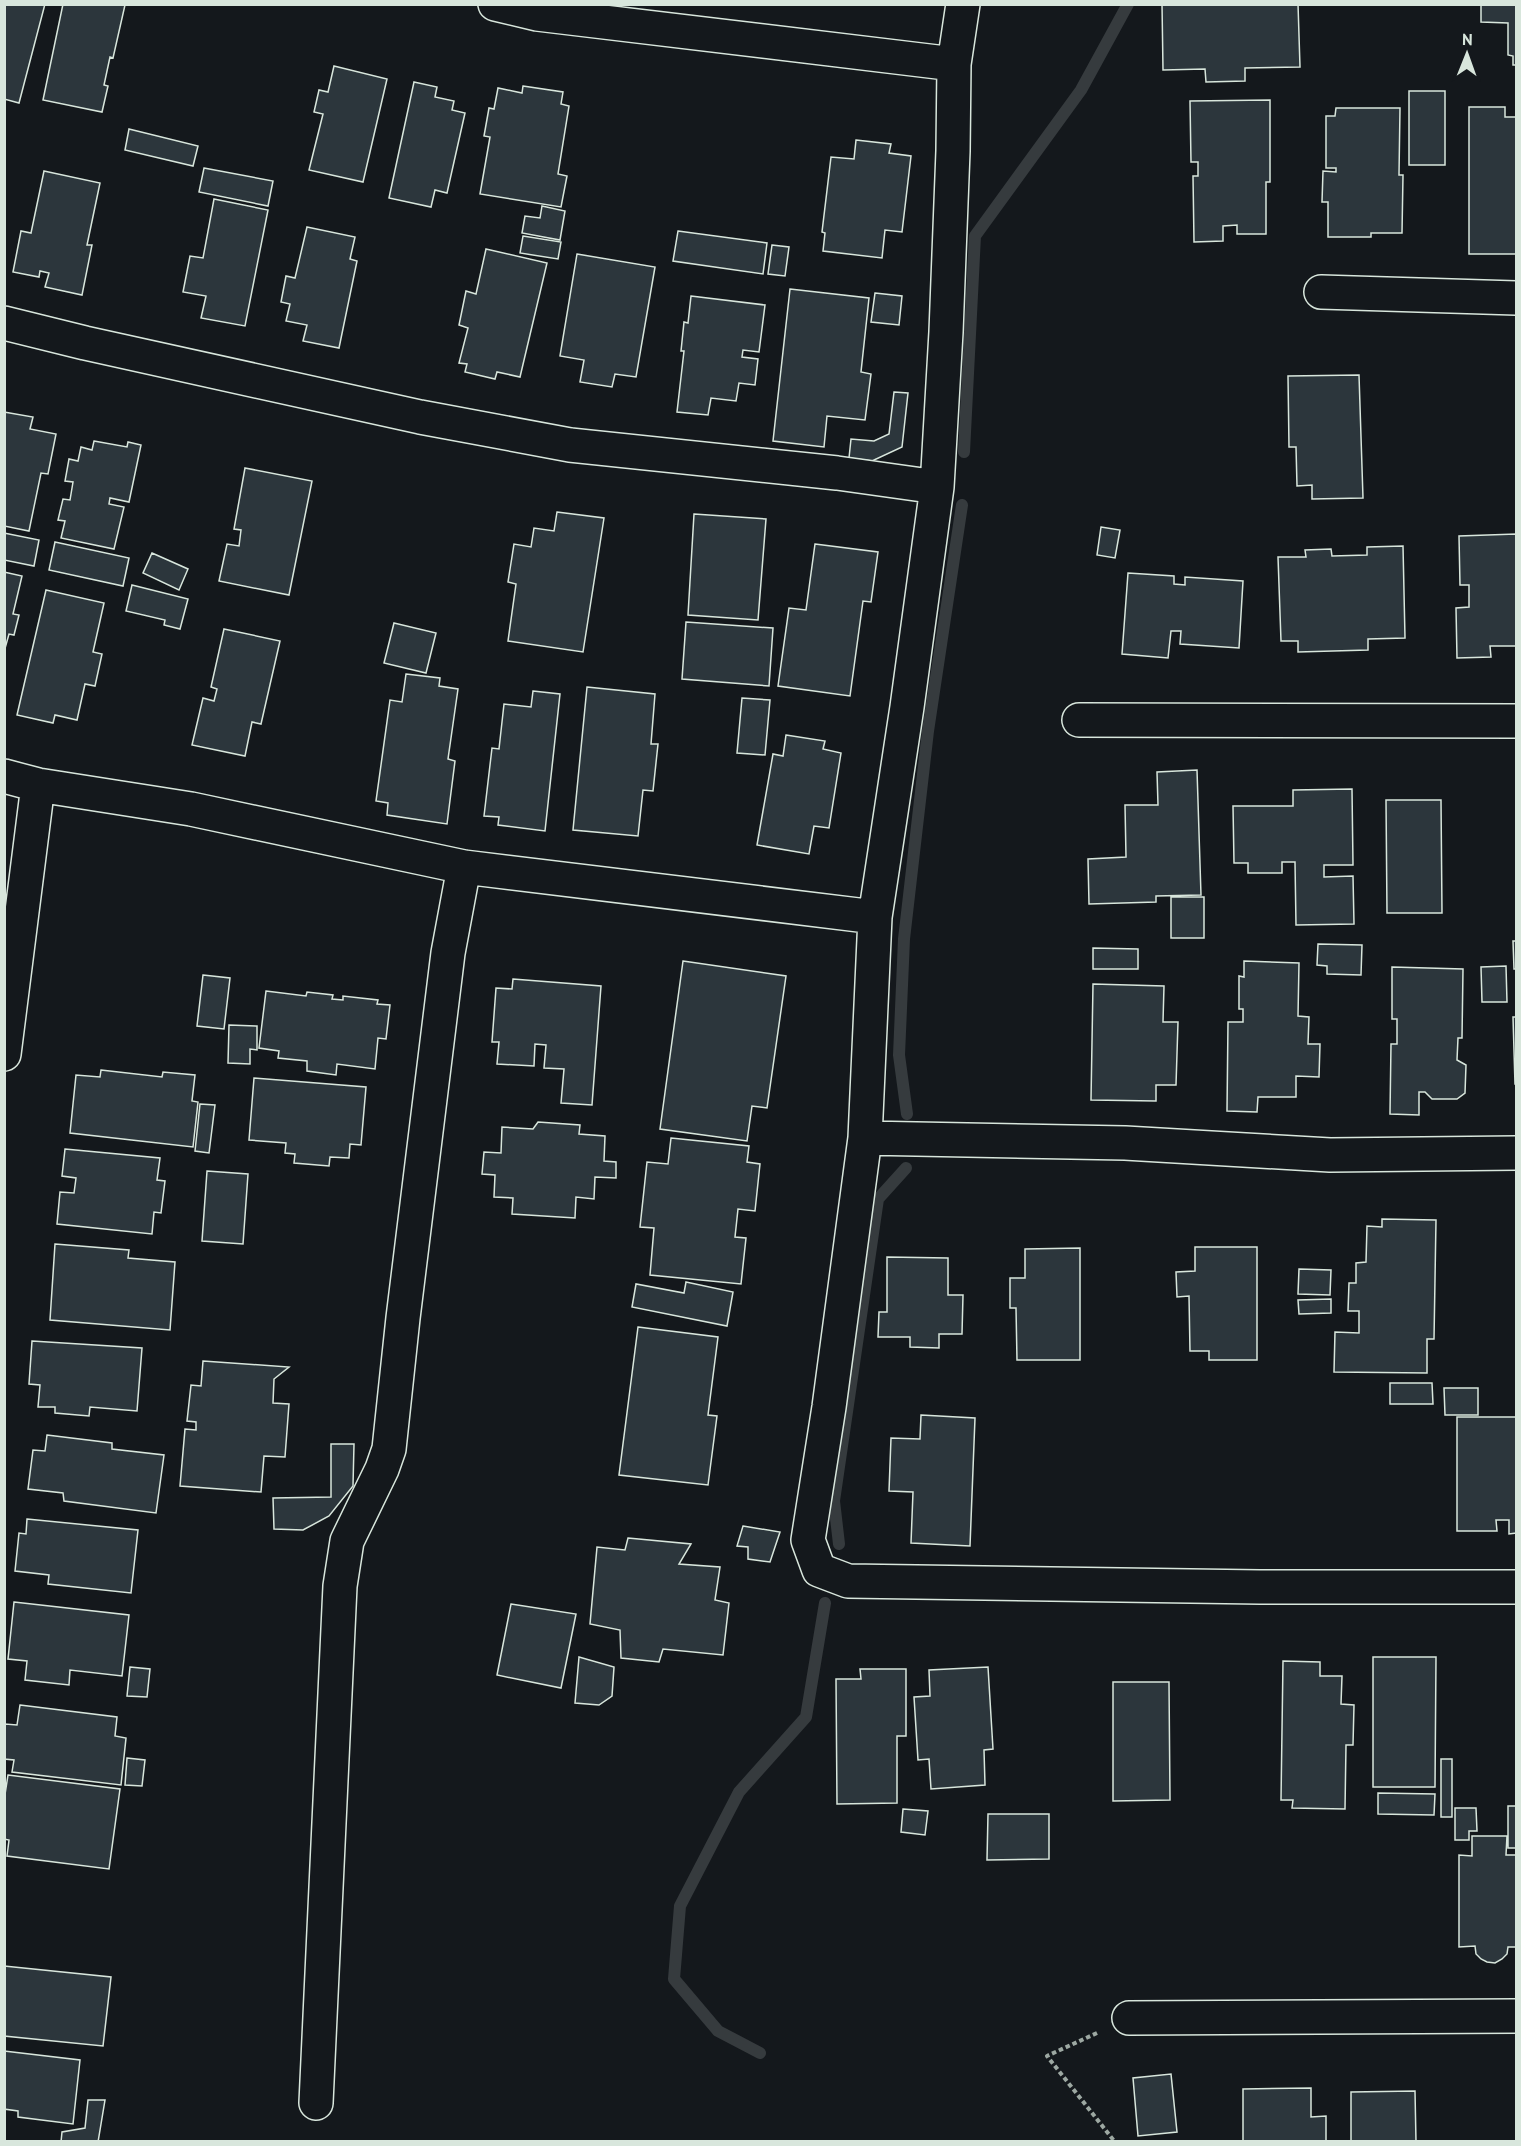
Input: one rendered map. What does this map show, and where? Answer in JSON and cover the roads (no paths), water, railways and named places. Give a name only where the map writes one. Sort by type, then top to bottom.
[{"type":"street","points":[[495,4],[537,14],[954,64]]},
{"type":"street","points":[[963,4],[954,64],[946,332],[937,487],[907,707],[874,917],[865,1138],[829,1407],[808,1540],[819,1570],[848,1581],[1260,1587],[1516,1587]]},
{"type":"street","points":[[1322,292],[1516,298]]},
{"type":"street","points":[[4,323],[420,417],[570,445],[837,473],[937,487]]},
{"type":"street","points":[[1079,720],[1516,721]]},
{"type":"street","points":[[4,776],[38,785],[191,809],[464,867],[874,917]]},
{"type":"street","points":[[4,1054],[38,785]]},
{"type":"street","points":[[316,2103],[340,1586],[347,1541],[382,1469],[389,1449],[448,953],[464,867]]},
{"type":"street","points":[[865,1138],[1125,1143],[1330,1155],[1516,1153]]},
{"type":"street","points":[[1129,2018],[1516,2016]]},
{"type":"waterway","points":[[964,452],[975,236],[1081,90],[1128,4]]},
{"type":"waterway","points":[[907,1114],[899,1055],[904,939],[928,731],[962,505]]},
{"type":"waterway","points":[[839,1544],[834,1501],[878,1199],[906,1168]]},
{"type":"waterway","points":[[760,2053],[718,2031],[674,1979],[680,1906],[739,1792],[806,1717],[825,1603]]}]
